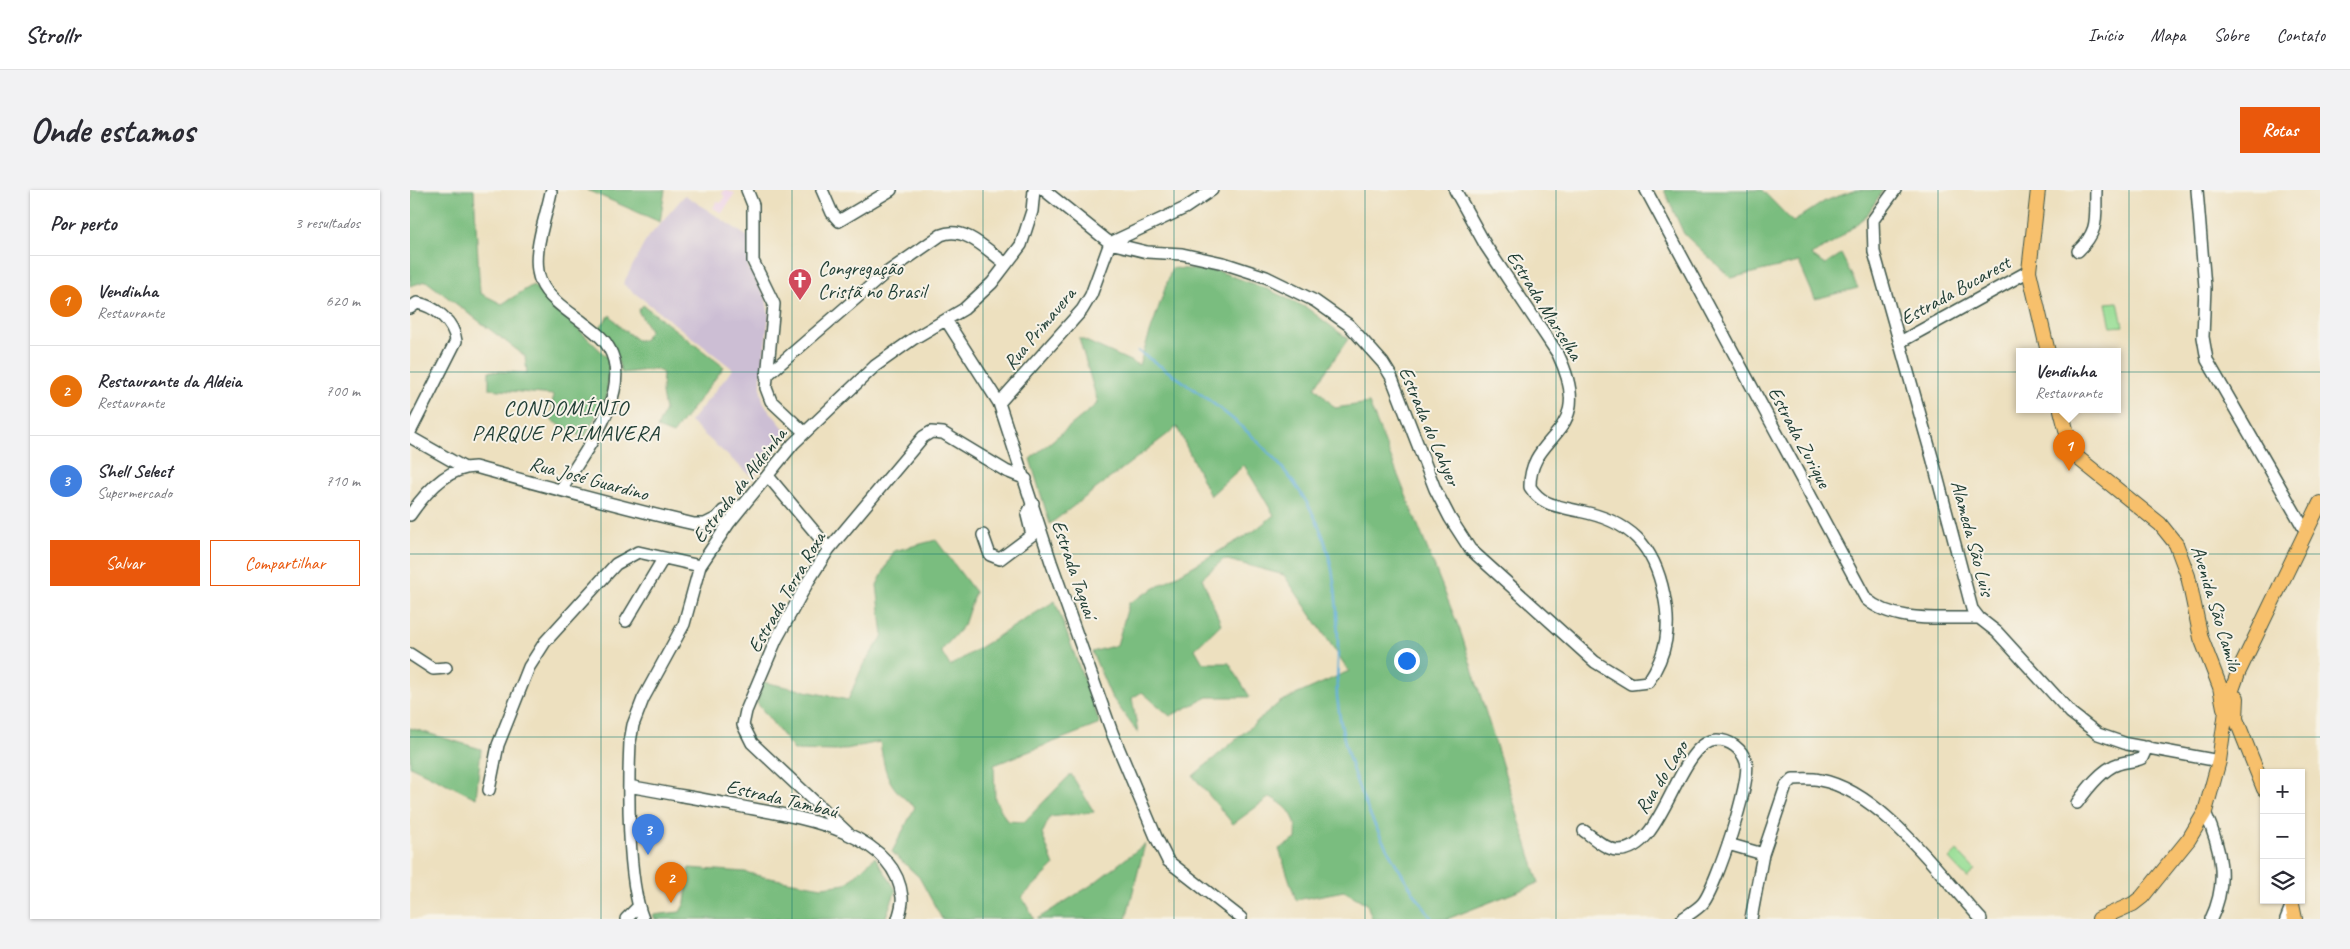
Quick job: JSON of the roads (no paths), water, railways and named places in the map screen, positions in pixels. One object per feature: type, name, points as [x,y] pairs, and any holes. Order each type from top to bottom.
[{"type":"main road","points":[[2038,190],[2029,271],[2047,348]]},
{"type":"main road","name":"Avenida São Camilo","points":[[2062,413],[2070,445],[2078,458],[2160,524],[2176,544],[2188,576],[2201,638],[2229,701],[2260,779]]},
{"type":"main road","points":[[2099,919],[2133,904],[2142,897],[2189,839],[2206,812],[2219,761],[2229,701],[2248,654],[2320,503]]},
{"type":"main road","points":[[2292,904],[2295,919]]},
{"type":"street","points":[[747,190],[753,205],[753,261],[774,304],[766,388],[772,401],[804,432]]},
{"type":"street","points":[[822,190],[832,213],[839,221],[891,190]]},
{"type":"street","name":"Estrada da Aldeinha","points":[[643,919],[638,907],[632,850],[629,763],[633,725],[652,683],[684,624],[700,566],[729,523],[804,432],[875,366],[913,339],[964,309],[992,283],[1021,244],[1032,211],[1034,190]]},
{"type":"street","name":"Estrada do Lahyer","points":[[1044,190],[1110,243],[1147,252],[1182,254],[1223,263],[1266,277],[1333,312],[1384,364],[1391,376],[1435,489],[1455,526],[1470,548],[1490,568],[1523,594],[1595,662],[1631,684],[1648,682]]},
{"type":"street","points":[[1110,243],[1185,208],[1212,190]]},
{"type":"street","name":"Estrada Zurique","points":[[1646,190],[1866,599],[1879,608],[1912,616],[1979,618]]},
{"type":"street","name":"Alameda São Luis","points":[[1895,190],[1874,217],[1872,232],[1874,252],[1900,342],[1969,604],[1979,618],[1996,632],[2040,682],[2083,724],[2107,738],[2219,761]]},
{"type":"street","points":[[2078,251],[2090,240],[2095,226],[2096,190]]},
{"type":"street","points":[[2197,190],[2205,287],[2203,337],[2207,360],[2306,532]]},
{"type":"street","name":"Estrada Marselha","points":[[1457,191],[1467,216],[1558,354],[1567,374],[1571,391],[1567,418],[1536,462],[1531,473],[1530,487],[1544,502],[1554,507],[1592,514],[1632,531],[1647,546],[1660,571],[1669,628],[1663,655],[1648,682]]},
{"type":"street","points":[[552,192],[539,252],[538,272],[541,284],[554,298],[600,336],[609,346],[615,360],[616,382],[612,405],[562,489]]},
{"type":"street","points":[[766,376],[882,276],[941,235],[952,231],[962,233],[1006,264]]},
{"type":"street","name":"Rua Primavera","points":[[999,403],[1082,310],[1092,295],[1110,243]]},
{"type":"street","name":"Estrada Bucarest","points":[[1900,342],[2029,271]]},
{"type":"street","points":[[410,308],[417,303],[434,308],[455,332],[456,341],[410,432]]},
{"type":"street","name":"Estrada Taguaí","points":[[946,320],[999,403],[1113,735],[1156,837],[1168,860],[1241,918]]},
{"type":"street","name":"Estrada Terra Roxa","points":[[848,833],[752,743],[743,725],[754,690],[776,640],[828,549],[923,437],[931,432],[942,433],[1006,471],[1026,479]]},
{"type":"street","points":[[410,437],[463,467]]},
{"type":"street","points":[[410,515],[440,480],[452,471],[463,467]]},
{"type":"street","name":"Rua José Guardino","points":[[463,467],[475,467],[562,489],[621,507],[694,524],[705,524],[717,518],[723,511],[743,505]]},
{"type":"street","points":[[768,476],[828,549]]},
{"type":"street","points":[[983,535],[990,555],[1000,560],[1032,535],[1027,514],[1033,503]]},
{"type":"street","points":[[717,518],[729,523]]},
{"type":"street","points":[[489,790],[492,770],[504,729],[529,667],[545,642],[621,560],[638,552],[700,566]]},
{"type":"street","points":[[626,621],[663,559]]},
{"type":"street","points":[[410,654],[433,669],[446,668]]},
{"type":"street","name":"Rua do Lago","points":[[1584,831],[1606,847],[1617,850],[1627,849],[1638,842],[1660,815],[1690,758],[1705,743],[1718,740],[1728,742],[1738,749],[1746,761],[1747,770],[1728,844],[1710,892],[1703,903],[1682,919]]},
{"type":"street","points":[[2077,803],[2086,791],[2111,768],[2121,763],[2142,758],[2147,747]]},
{"type":"street","points":[[1751,919],[1763,854],[1787,784],[1793,779],[1820,780],[1862,798],[1892,822],[1981,919]]},
{"type":"street","name":"Estrada Tambaú","points":[[629,786],[811,821],[848,833],[880,855],[890,866],[900,884],[903,899],[898,919]]},
{"type":"street","points":[[2206,812],[2220,848],[2223,882],[2211,919]]},
{"type":"street","points":[[1728,844],[1763,854]]},
{"type":"street","points":[[2286,919],[2291,904]]},
{"type":"street","points":[[626,919],[638,907]]},
{"type":"waterway","points":[[1138,351],[1216,406],[1264,448],[1285,471],[1303,496],[1318,524],[1333,573],[1337,607],[1337,696],[1341,727],[1348,756],[1358,785],[1383,841],[1414,894],[1432,919]]},
{"type":"place","name":"Congregação Cristã no Brasil","points":[[800,301]]},
{"type":"place","name":"Vendinha","points":[[2069,471]]},
{"type":"place","name":"Shell Select","points":[[648,855]]},
{"type":"place","name":"Restaurante da Aldeia","points":[[671,903]]},
{"type":"district","name":"CONDOMÍNIO PARQUE PRIMAVERA","points":[[566,420]]}]
